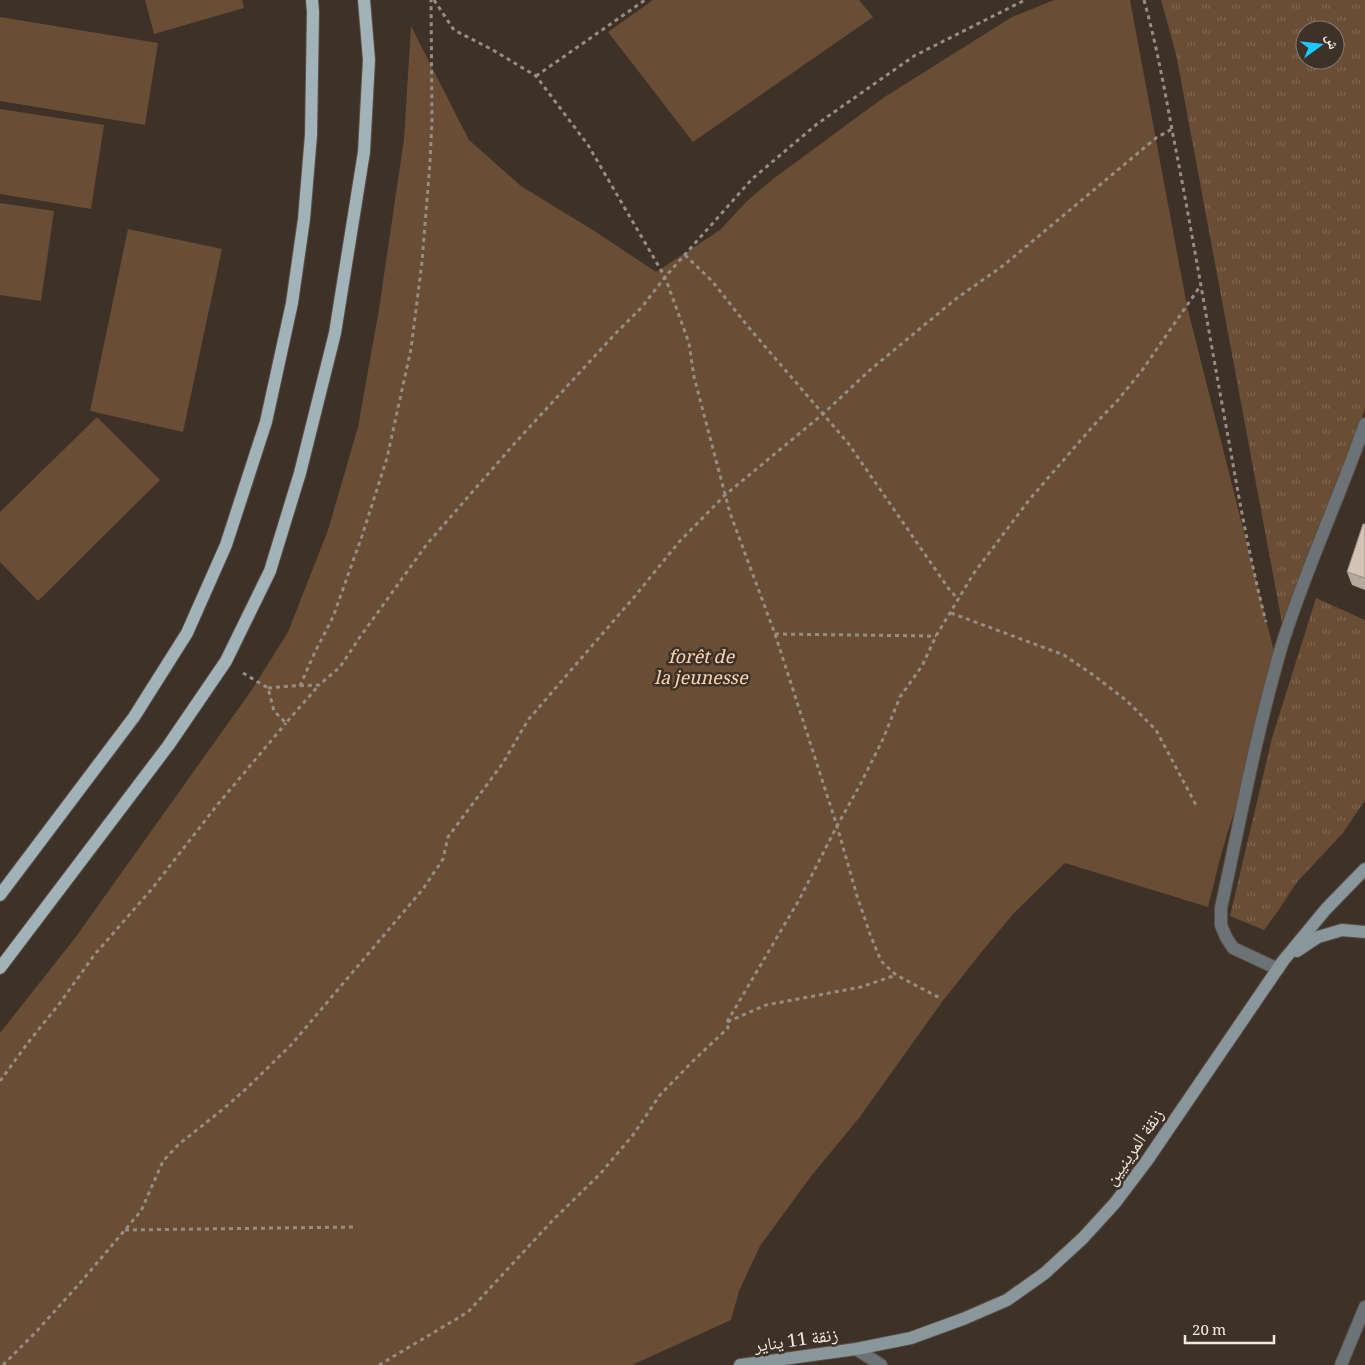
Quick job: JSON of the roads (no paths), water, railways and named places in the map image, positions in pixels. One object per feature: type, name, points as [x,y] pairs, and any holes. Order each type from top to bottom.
[{"type":"main road","points":[[0,895],[134,717],[186,633],[226,545],[266,422],[292,303],[304,219],[310,135],[312,0]]},
{"type":"main road","points":[[0,968],[168,746],[226,662],[270,571],[300,473],[335,333],[364,152],[369,60],[364,0]]},
{"type":"main road","name":"زنقة المرينيين","points":[[856,1349],[911,1338],[1007,1300],[1045,1273],[1084,1238],[1115,1203],[1146,1162],[1280,965],[1326,909],[1365,870]]},
{"type":"main road","points":[[1280,965],[1318,937],[1342,930],[1365,932]]},
{"type":"main road","name":"زنقة 11 يناير","points":[[740,1365],[856,1349]]},
{"type":"street","points":[[1280,965],[1233,948],[1226,938],[1221,925],[1221,908],[1249,777],[1281,648],[1365,424]]},
{"type":"street","points":[[1341,1365],[1365,1307]]},
{"type":"street","points":[[856,1349],[881,1365]]},
{"type":"park label","name":"forêt de la jeunesse","points":[[701,668]]}]
